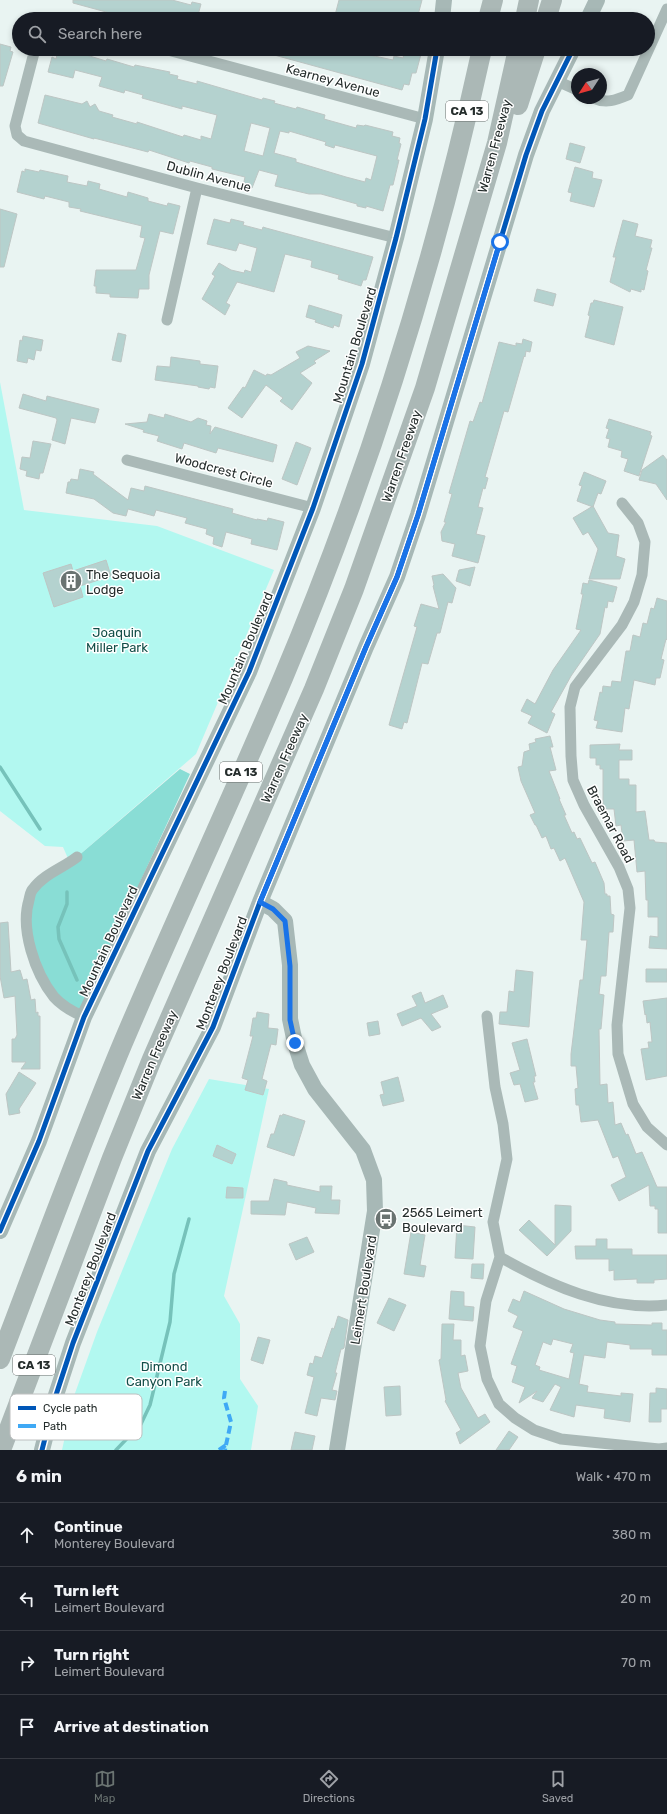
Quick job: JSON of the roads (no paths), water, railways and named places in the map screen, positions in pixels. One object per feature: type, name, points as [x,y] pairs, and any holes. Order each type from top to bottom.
[{"type":"highway","points":[[477,12],[479,0]]},
{"type":"highway","points":[[490,12],[493,0]]},
{"type":"highway","points":[[526,12],[529,0]]},
{"type":"highway","points":[[548,12],[552,0]]},
{"type":"highway","points":[[452,173],[470,56]]},
{"type":"highway","name":"CA 13","points":[[0,1359],[122,1046],[283,677],[323,577],[360,477],[424,275],[452,173],[480,56]]},
{"type":"highway","name":"Warren Freeway","points":[[22,1394],[152,1059],[314,689],[354,589],[425,388],[496,143],[516,56]]},
{"type":"highway","points":[[496,143],[515,114],[534,56]]},
{"type":"highway","points":[[27,1394],[66,1279]]},
{"type":"highway","name":"Warren Freeway","points":[[1,1450],[10,1426]]},
{"type":"highway","points":[[8,1450],[11,1440]]},
{"type":"street","points":[[443,12],[444,0]]},
{"type":"street","points":[[591,12],[597,0]]},
{"type":"street","points":[[655,35],[667,9]]},
{"type":"street","name":"Dublin Avenue","points":[[33,56],[16,121],[17,135],[24,141],[197,188],[396,238]]},
{"type":"street","name":"Kearney Avenue","points":[[190,56],[425,118]]},
{"type":"street","name":"Mountain Boulevard","points":[[0,1231],[39,1141],[84,1016],[249,672],[313,508],[362,364],[396,238],[425,118],[436,56]]},
{"type":"street","name":"Monterey Boulevard","points":[[56,1394],[73,1343],[140,1171],[158,1130],[213,1027],[260,902],[366,647],[400,571],[526,155],[542,111],[570,56]]},
{"type":"street","points":[[607,101],[628,95],[646,56]]},
{"type":"street","points":[[557,81],[571,87]]},
{"type":"street","points":[[167,320],[197,188]]},
{"type":"street","name":"Woodcrest Circle","points":[[127,460],[313,508]]},
{"type":"street","name":"Braemar Road","points":[[622,503],[638,523],[645,542],[642,575],[634,602],[622,625],[575,687],[570,706],[571,756],[573,780],[584,805],[619,867],[628,889],[630,908],[618,1025],[618,1054],[633,1104],[647,1127],[667,1145]]},
{"type":"street","points":[[77,857],[49,873],[32,890],[26,910],[26,934],[44,980],[54,997],[70,1010],[84,1016]]},
{"type":"street","name":"Leimert Boulevard","points":[[260,902],[273,909],[285,921],[290,966],[290,1020],[302,1065],[315,1089],[363,1150],[374,1180],[375,1212],[337,1450]]},
{"type":"street","points":[[487,1016],[495,1087],[503,1124],[508,1159],[493,1222],[500,1257],[486,1301],[480,1346],[487,1379],[499,1404],[515,1418],[534,1430],[561,1439],[661,1449]]},
{"type":"street","points":[[500,1257],[530,1274],[568,1291],[608,1302],[631,1305],[667,1305]]},
{"type":"street","name":"Monterey Boulevard","points":[[42,1450],[45,1440]]},
{"type":"waterway","points":[[0,767],[40,829]]},
{"type":"waterway","points":[[67,892],[67,904],[58,927],[59,939],[77,980]]},
{"type":"waterway","points":[[142,1422],[150,1405],[170,1322],[174,1274],[189,1219]]},
{"type":"waterway","points":[[116,1450],[126,1440]]},
{"type":"place","name":"The Sequoia Lodge","points":[[71,581]]},
{"type":"place","name":"2565 Leimert Boulevard","points":[[386,1219]]},
{"type":"park label","name":"Joaquin Miller Park","points":[[117,640]]},
{"type":"park label","name":"Dimond Canyon Park","points":[[164,1374]]}]
